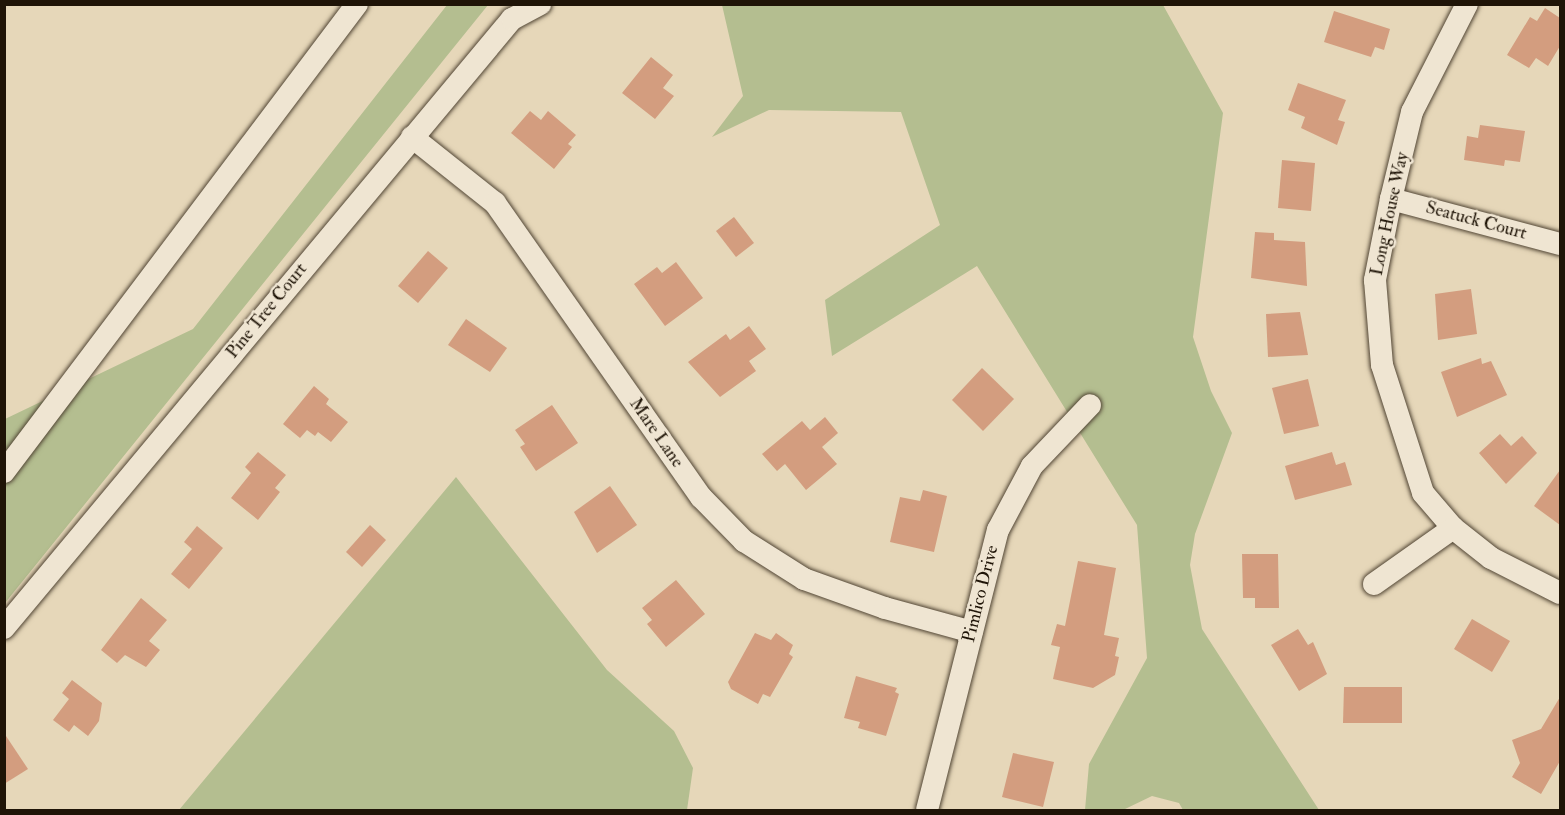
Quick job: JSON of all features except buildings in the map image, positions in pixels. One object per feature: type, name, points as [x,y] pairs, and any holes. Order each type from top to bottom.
[{"type":"street","points":[[4,472],[357,4]]},
{"type":"street","name":"Pine Tree Court","points":[[4,628],[75,547],[412,136],[512,19],[540,4]]},
{"type":"street","name":"Long House Way","points":[[1467,4],[1412,112],[1391,199],[1376,280],[1382,365],[1423,493],[1453,528],[1491,558],[1560,593]]},
{"type":"street","name":"Mare Lane","points":[[412,136],[495,203],[701,497],[744,541],[804,579],[885,608],[972,632]]},
{"type":"street","name":"Seatuck Court","points":[[1391,199],[1560,244]]},
{"type":"street","name":"Pimlico Drive","points":[[927,810],[998,530],[1032,466],[1090,405]]},
{"type":"street","points":[[1374,584],[1453,528]]},
{"type":"green space","points":[[447,5],[488,5],[5,603],[5,419],[193,329]]},
{"type":"green space","points":[[722,5],[1163,5],[1223,113],[1193,337],[1211,391],[1232,433],[1195,534],[1190,565],[1202,629],[1319,810],[1183,810],[1179,803],[1152,796],[1123,810],[1085,810],[1089,764],[1147,658],[1137,525],[977,266],[832,356],[825,300],[940,225],[901,112],[769,110],[712,137],[743,96]]},
{"type":"green space","points":[[456,477],[607,670],[674,731],[693,768],[687,810],[179,810]]}]
